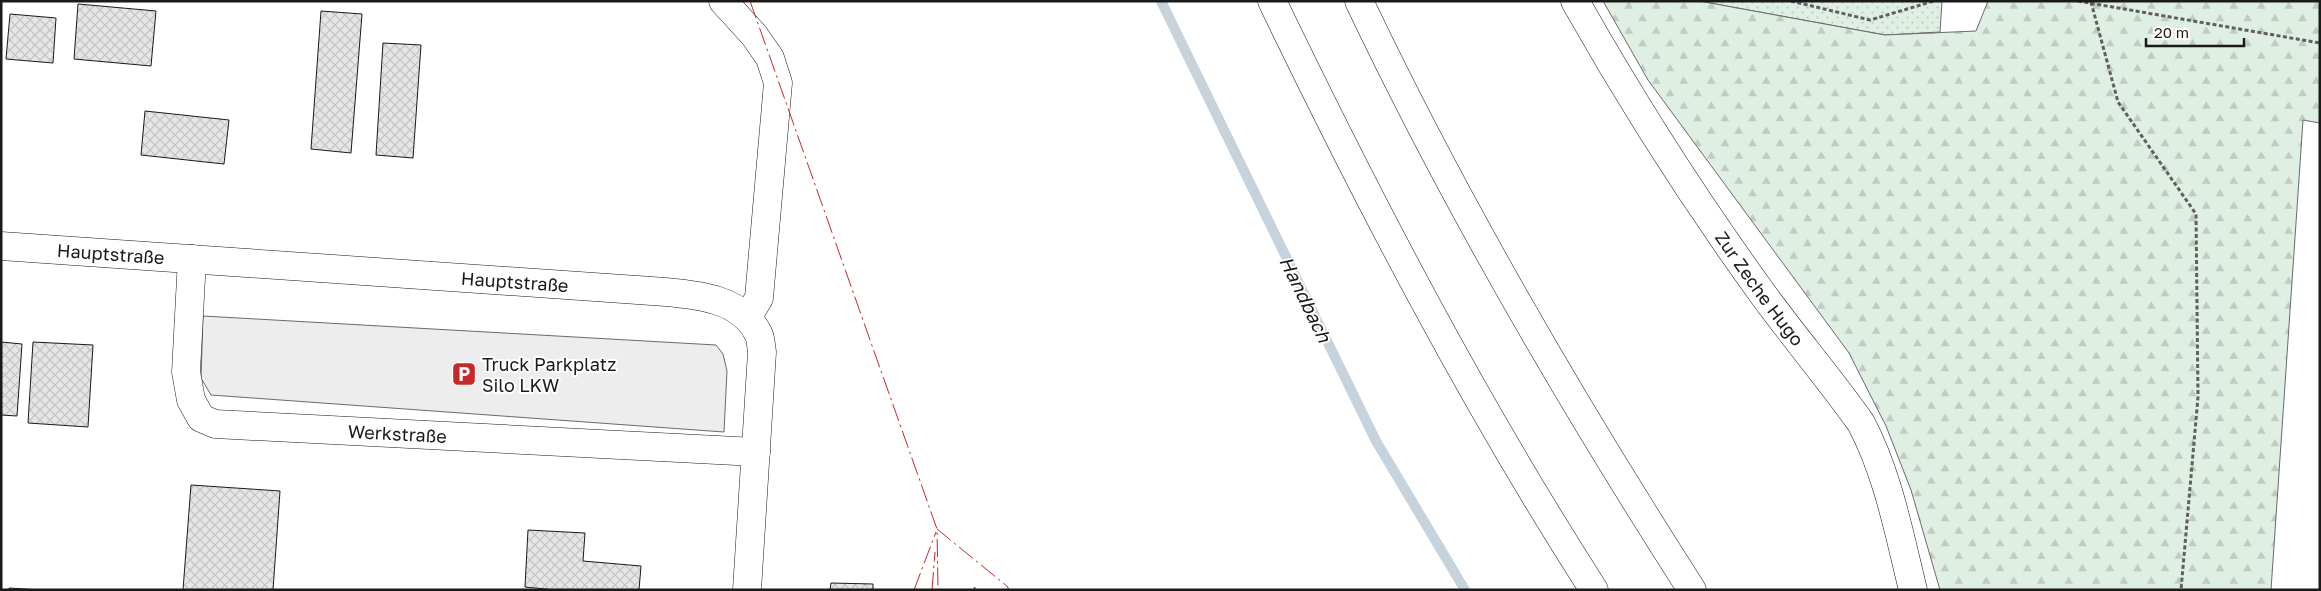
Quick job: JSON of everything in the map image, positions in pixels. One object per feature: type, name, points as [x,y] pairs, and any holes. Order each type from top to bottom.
[{"type":"main road","points":[[723,1],[754,35],[770,58],[778,83],[760,298],[747,318]]},
{"type":"main road","points":[[1272,1],[1310,82],[1432,316],[1561,539],[1594,590]]},
{"type":"main road","points":[[1359,1],[1381,48],[1503,279],[1630,493],[1692,590]]},
{"type":"main road","name":"Zur Zeche Hugo","points":[[1575,1],[1619,79],[1702,209],[1763,294],[1861,423],[1872,444],[1882,473],[1913,590]]},
{"type":"main road","name":"Hauptstraße","points":[[1,246],[704,296],[731,306],[747,318],[759,334],[762,352],[747,590]]},
{"type":"main road","name":"Werkstraße","points":[[192,260],[186,372],[191,400],[200,418],[215,424],[756,452]]},
{"type":"path","points":[[1791,1],[1870,20],[1934,1]]},
{"type":"path","points":[[2078,1],[2320,43]]},
{"type":"path","points":[[2091,2],[2118,102],[2196,214],[2198,397],[2181,590]]},
{"type":"green space","points":[[1603,1],[1699,1],[1885,35],[1976,31],[1988,1],[2320,1],[2320,123],[2303,120],[2271,590],[1940,590],[1911,490],[1886,426],[1849,353],[1648,80]]},
{"type":"green space","points":[[1699,1],[1942,1],[1940,32],[1885,35]]},
{"type":"shaded area","name":"Truck Parkplatz Silo LKW","points":[[203,316],[716,345],[723,354],[727,371],[724,432],[211,395],[201,378]]},
{"type":"building","points":[[78,4],[156,11],[151,66],[74,59]]},
{"type":"building","points":[[321,11],[362,14],[351,153],[311,149]]},
{"type":"building","points":[[10,14],[56,18],[53,63],[6,59]]},
{"type":"building","points":[[383,43],[421,45],[413,158],[376,155]]},
{"type":"building","points":[[145,111],[229,120],[224,164],[141,155]]},
{"type":"building","points":[[1,342],[22,344],[17,416],[1,415]]},
{"type":"building","points":[[33,342],[93,345],[88,427],[28,423]]},
{"type":"building","points":[[191,485],[280,491],[273,590],[183,590]]},
{"type":"building","points":[[528,530],[585,533],[583,561],[641,566],[639,590],[555,590],[525,587]]},
{"type":"building","points":[[831,583],[873,584],[873,590],[830,590]]},
{"type":"building","points":[[9,588],[40,590],[9,590]]},
{"type":"waterway","name":"Handbach","points":[[1161,1],[1376,441],[1465,590]]},
{"type":"power","points":[[750,1],[937,529],[938,590]]},
{"type":"power","points":[[937,529],[1008,587],[1008,590]]},
{"type":"power","points":[[914,590],[936,532]]},
{"type":"power","points":[[932,590],[935,552]]},
{"type":"power","points":[[973,590],[975,587],[975,590]]},
{"type":"place","name":"Truck Parkplatz Silo LKW","points":[[464,374]]}]
